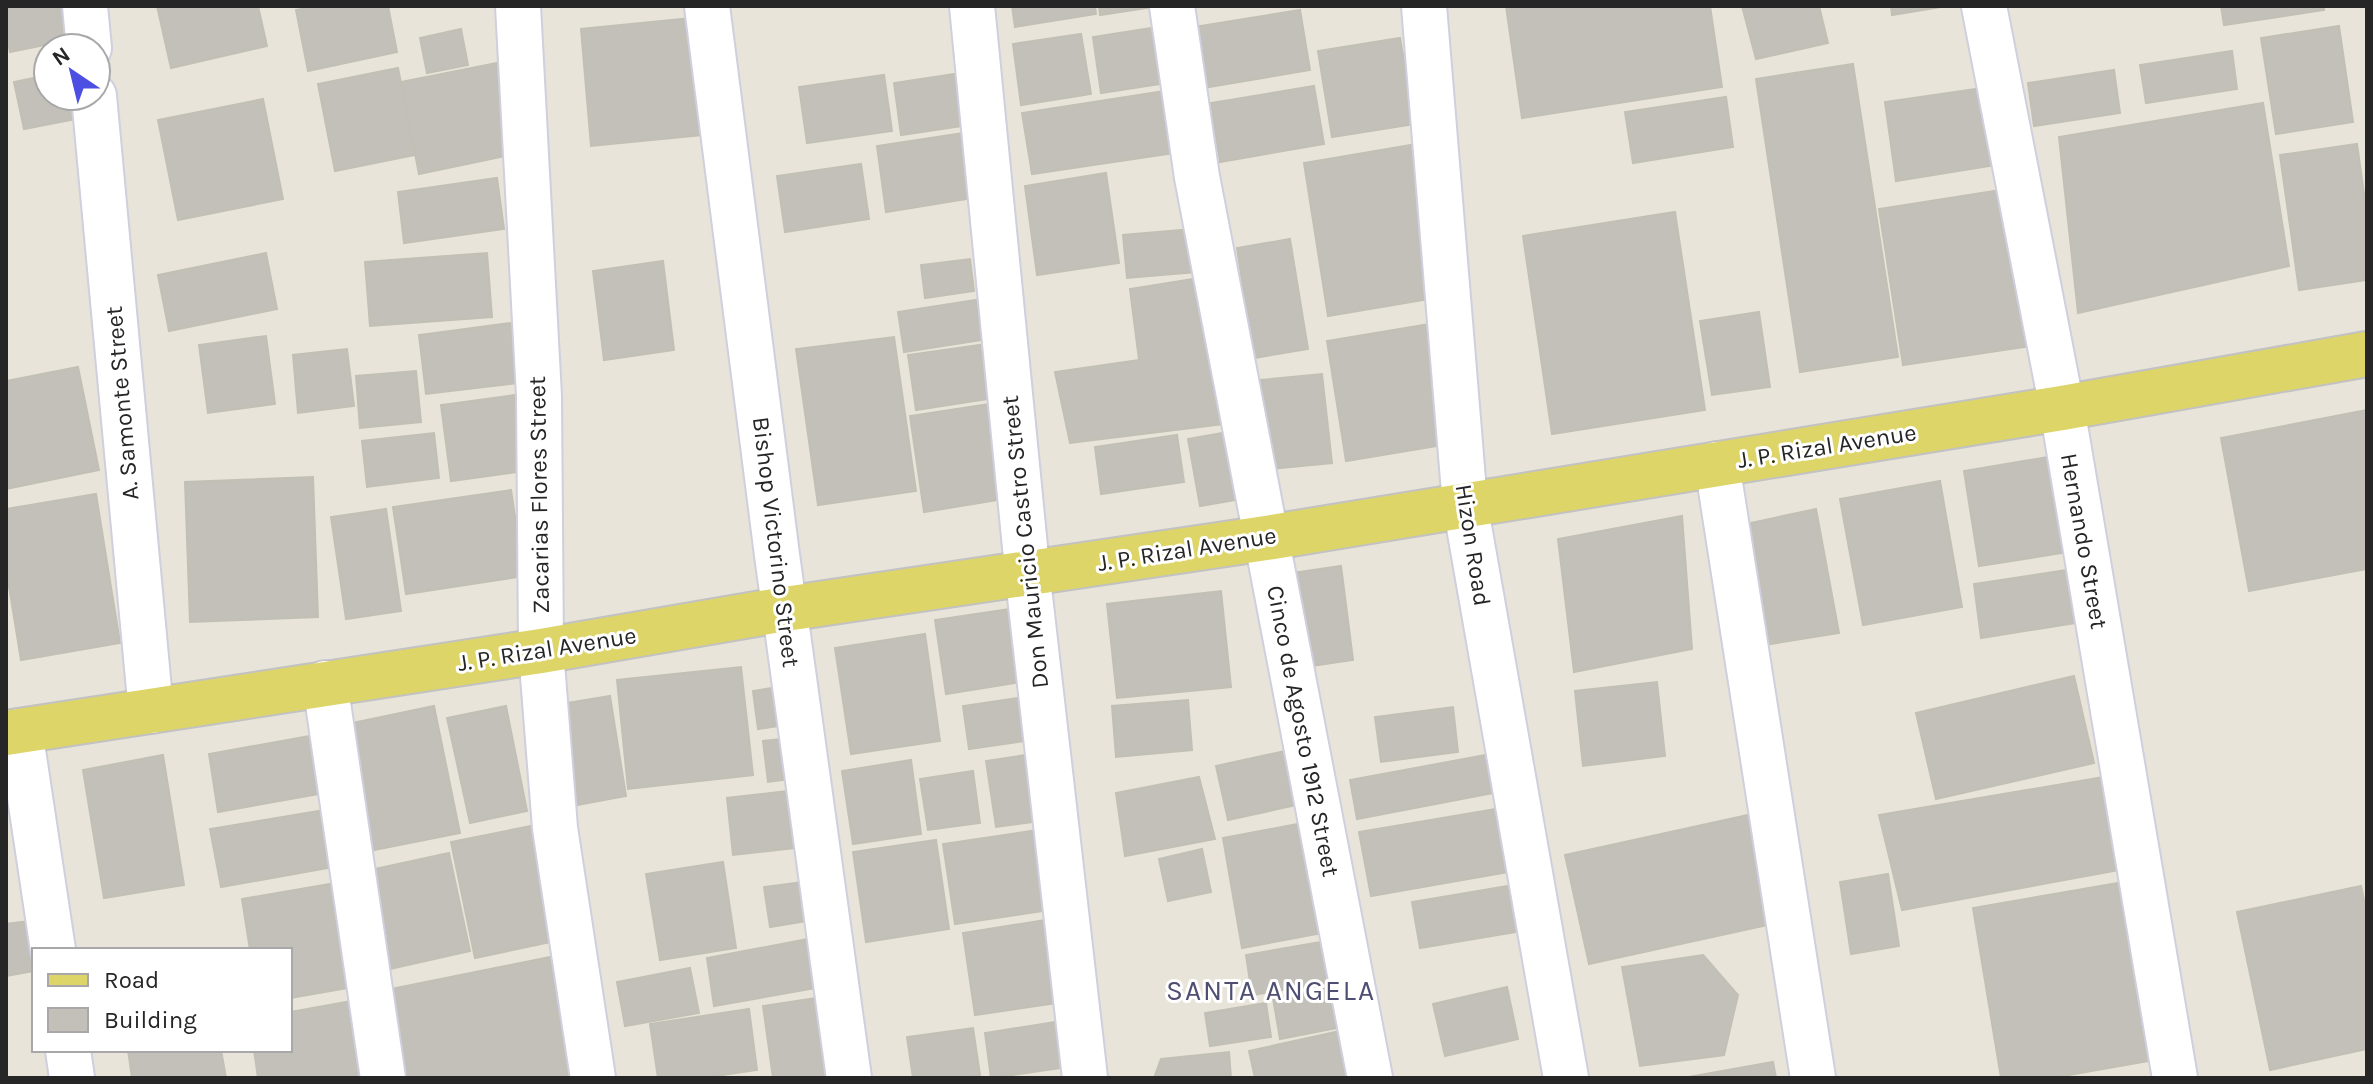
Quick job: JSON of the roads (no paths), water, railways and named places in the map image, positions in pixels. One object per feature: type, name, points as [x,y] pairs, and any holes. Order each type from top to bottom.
[{"type":"main road","name":"J. P. Rizal Avenue","points":[[13,732],[541,651],[785,609],[1266,538],[2062,408],[2367,354]]},
{"type":"street","points":[[85,6],[87,32]]},
{"type":"street","name":"Zacarias Flores Street","points":[[518,6],[539,396],[541,651],[555,828],[593,1078]]},
{"type":"street","name":"Bishop Victorino Street","points":[[707,6],[849,1078]]},
{"type":"street","name":"Don Mauricio Castro Street","points":[[972,6],[1028,573],[1085,1078]]},
{"type":"street","name":"Cinco de Agosto 1912 Street","points":[[1172,6],[1197,177],[1370,1078]]},
{"type":"street","name":"Hizon Road","points":[[1424,6],[1465,504],[1566,1078]]},
{"type":"street","name":"Hernando Street","points":[[1984,6],[2062,408],[2175,1078]]},
{"type":"street","name":"A. Samonte Street","points":[[95,112],[151,711]]},
{"type":"street","points":[[1717,464],[1813,1078]]},
{"type":"street","points":[[325,683],[383,1078]]},
{"type":"street","points":[[13,732],[53,948]]},
{"type":"street","points":[[68,1052],[72,1078]]},
{"type":"district","name":"SANTA ANGELA","points":[[1271,990]]}]
